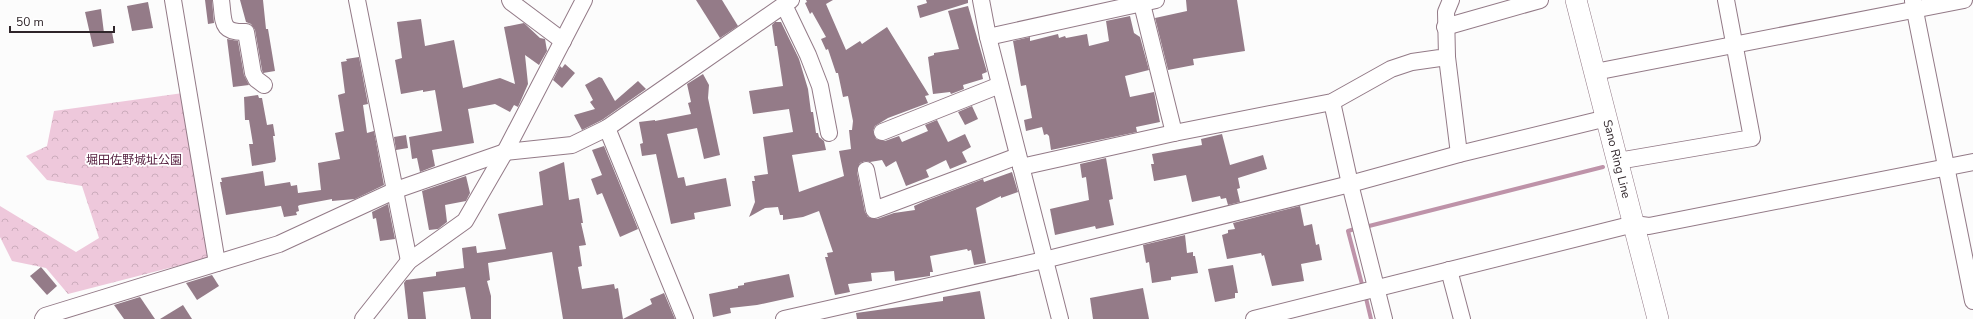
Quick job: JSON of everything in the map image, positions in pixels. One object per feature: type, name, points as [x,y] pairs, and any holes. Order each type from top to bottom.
[{"type":"main road","name":"Sano Ring Line","points":[[1576,0],[1658,319]]},
{"type":"street","points":[[173,0],[217,263]]},
{"type":"street","points":[[221,0],[224,24],[233,32],[246,32],[253,73],[256,79],[264,85]]},
{"type":"street","points":[[357,0],[409,261]]},
{"type":"street","points":[[510,0],[563,41]]},
{"type":"street","points":[[570,0],[576,16]]},
{"type":"street","points":[[363,319],[409,261],[465,221],[505,152],[584,0]]},
{"type":"street","points":[[980,0],[1019,162],[1060,319]]},
{"type":"street","points":[[1451,0],[1446,12],[1445,27],[1447,57],[1459,154]]},
{"type":"street","points":[[1445,27],[1540,0]]},
{"type":"street","points":[[1618,161],[1752,138],[1736,45],[1726,0]]},
{"type":"street","points":[[1595,72],[1736,45],[1914,5],[1964,0]]},
{"type":"street","points":[[988,37],[1149,2],[1174,133]]},
{"type":"street","points":[[43,319],[46,316],[279,244],[396,190],[505,152],[572,145],[607,128],[787,3],[820,86],[829,133]]},
{"type":"street","points":[[1914,5],[1973,301]]},
{"type":"street","points":[[866,170],[874,210],[1019,162],[1332,102],[1391,69],[1412,62],[1447,57]]},
{"type":"street","points":[[882,132],[1000,85]]},
{"type":"street","points":[[1332,102],[1350,184],[1384,319]]},
{"type":"street","points":[[784,319],[1044,260],[1350,184],[1459,154],[1607,118]]},
{"type":"street","points":[[607,128],[685,319]]},
{"type":"street","points":[[1254,319],[1634,224],[1649,226],[1973,162]]},
{"type":"street","points":[[1449,270],[1462,319]]},
{"type":"green space","name":"堀田佐野城址公園","points":[[183,93],[208,258],[68,294],[46,268],[12,261],[0,237],[0,206],[76,252],[99,238],[82,186],[47,180],[26,156],[47,146],[54,111]]},
{"type":"building","points":[[205,0],[212,0],[214,23],[208,24]]},
{"type":"building","points":[[240,0],[263,0],[266,29],[268,29],[275,71],[263,73],[255,30],[251,24],[246,22]]},
{"type":"building","points":[[696,0],[722,0],[738,26],[720,38]]},
{"type":"building","points":[[806,0],[833,0],[826,4],[846,50],[860,41],[862,44],[887,27],[929,95],[925,96],[928,103],[888,118],[875,126],[873,131],[876,139],[885,141],[899,136],[902,142],[928,131],[925,125],[937,120],[948,142],[965,134],[971,147],[962,152],[967,162],[950,169],[946,160],[926,170],[929,177],[906,186],[896,161],[886,167],[882,160],[870,162],[865,161],[860,163],[857,172],[865,212],[868,217],[877,219],[894,213],[915,210],[914,206],[925,201],[983,179],[984,182],[1012,172],[1018,192],[1001,198],[1001,196],[976,208],[986,263],[974,265],[971,250],[968,251],[967,249],[930,256],[933,272],[930,272],[930,276],[895,281],[894,271],[871,273],[872,281],[848,284],[850,292],[835,295],[825,257],[828,257],[827,253],[833,252],[819,211],[803,217],[783,220],[783,215],[780,215],[778,207],[765,208],[749,217],[755,202],[752,181],[755,181],[754,176],[768,174],[763,137],[793,132],[789,109],[753,114],[749,91],[783,86],[772,25],[775,22],[781,22],[799,59],[808,89],[816,133],[818,133],[819,137],[824,141],[826,150],[792,155],[799,192],[844,176],[839,151],[851,149],[849,130],[852,130],[853,121],[848,96],[843,97],[838,73],[836,73],[828,49],[826,50],[821,39],[826,37],[812,12],[810,14],[805,3],[807,2]]},
{"type":"building","points":[[926,0],[968,0],[968,3],[920,18],[917,6],[927,3]]},
{"type":"building","points":[[1186,0],[1237,0],[1245,51],[1193,59],[1194,65],[1168,70],[1155,18],[1187,11]]},
{"type":"building","points":[[148,2],[153,28],[132,31],[127,6]]},
{"type":"building","points":[[968,6],[987,72],[982,74],[983,79],[963,85],[964,89],[951,94],[950,92],[933,94],[928,57],[934,55],[934,53],[959,49],[948,11]]},
{"type":"building","points":[[101,9],[104,33],[112,32],[114,43],[93,47],[85,12]]},
{"type":"building","points":[[1130,16],[1134,33],[1140,37],[1149,70],[1125,76],[1130,97],[1154,92],[1160,122],[1136,127],[1137,132],[1051,150],[1049,136],[1047,134],[1044,135],[1042,127],[1026,131],[1024,120],[1032,118],[1026,85],[1021,86],[1013,41],[1030,37],[1030,41],[1058,34],[1059,38],[1065,36],[1066,38],[1087,34],[1089,46],[1109,41],[1106,21]]},
{"type":"building","points":[[421,19],[425,46],[454,40],[463,88],[500,78],[515,84],[504,27],[524,23],[540,38],[545,39],[547,51],[539,65],[525,55],[528,84],[518,107],[514,105],[510,112],[495,104],[468,109],[474,143],[432,150],[435,166],[420,172],[417,158],[412,159],[409,137],[442,131],[435,90],[423,92],[423,90],[401,94],[395,60],[402,58],[397,22]]},
{"type":"building","points":[[227,39],[238,41],[244,75],[249,85],[233,87]]},
{"type":"building","points":[[359,57],[368,104],[363,105],[367,133],[374,131],[384,185],[355,199],[332,201],[332,199],[300,205],[298,206],[299,211],[296,212],[297,215],[284,217],[281,206],[226,215],[220,182],[222,182],[221,178],[263,171],[265,186],[290,182],[291,186],[297,185],[298,193],[321,190],[318,163],[340,159],[335,133],[344,131],[338,95],[345,93],[341,62],[347,61],[346,59]]},
{"type":"building","points":[[565,64],[575,73],[562,88],[553,80],[560,66],[562,68]]},
{"type":"building","points":[[703,74],[709,85],[708,98],[720,155],[704,159],[697,128],[667,134],[678,178],[684,177],[686,186],[726,178],[731,206],[694,213],[695,219],[671,224],[656,154],[642,156],[640,144],[643,143],[639,122],[655,121],[691,114],[688,103],[691,102],[687,84]]},
{"type":"building","points":[[599,77],[602,78],[615,101],[638,81],[646,89],[602,120],[582,130],[574,115],[595,109],[590,102],[593,100],[585,85]]},
{"type":"building","points":[[258,95],[259,98],[262,98],[267,125],[273,124],[276,159],[275,162],[252,166],[249,144],[253,144],[249,120],[245,120],[244,97]]},
{"type":"building","points":[[972,106],[978,119],[965,125],[958,112]]},
{"type":"building","points":[[1222,134],[1230,165],[1263,155],[1267,169],[1238,178],[1240,188],[1237,189],[1240,202],[1228,205],[1226,198],[1221,199],[1220,196],[1192,202],[1186,175],[1154,181],[1151,164],[1154,164],[1152,154],[1202,145],[1201,139]]},
{"type":"building","points":[[406,135],[408,148],[396,150],[394,137]]},
{"type":"building","points":[[604,146],[638,229],[620,237],[602,193],[597,195],[591,179],[602,175],[592,150]]},
{"type":"building","points":[[1106,158],[1113,199],[1109,200],[1114,225],[1096,229],[1095,226],[1055,235],[1050,209],[1089,200],[1086,177],[1082,178],[1080,164]]},
{"type":"building","points":[[564,162],[569,200],[579,198],[583,223],[581,223],[586,245],[579,246],[582,266],[578,267],[582,289],[614,284],[615,289],[618,288],[623,319],[563,319],[552,252],[488,263],[490,280],[487,281],[491,296],[491,319],[471,319],[465,287],[423,292],[426,319],[408,319],[404,283],[406,280],[436,276],[436,272],[464,268],[462,248],[476,246],[477,253],[506,249],[498,214],[543,205],[539,172]]},
{"type":"building","points":[[466,176],[470,193],[466,201],[445,205],[447,222],[438,229],[429,230],[422,191]]},
{"type":"building","points":[[388,204],[395,239],[380,241],[376,218],[373,219],[372,212]]},
{"type":"building","points":[[1300,206],[1304,226],[1312,224],[1316,245],[1319,244],[1322,260],[1301,264],[1304,281],[1272,286],[1264,255],[1262,256],[1261,253],[1227,259],[1222,235],[1228,233],[1228,230],[1235,229],[1233,223]]},
{"type":"building","points":[[1185,235],[1187,253],[1193,252],[1198,273],[1171,277],[1171,280],[1152,283],[1149,262],[1146,263],[1143,245]]},
{"type":"building","points":[[1233,265],[1238,293],[1235,293],[1235,298],[1215,302],[1208,269]]},
{"type":"building","points":[[41,267],[57,286],[47,295],[30,276]]},
{"type":"building","points":[[789,274],[794,297],[757,305],[730,308],[731,313],[713,317],[709,294],[738,288],[738,286],[744,285],[744,283]]},
{"type":"building","points":[[212,275],[219,286],[197,300],[186,283]]},
{"type":"building","points":[[1143,288],[1149,319],[1093,319],[1090,298]]},
{"type":"building","points":[[980,291],[985,319],[857,319],[856,313],[943,301],[943,297]]},
{"type":"building","points":[[664,293],[675,319],[623,319],[652,304],[650,299]]},
{"type":"building","points":[[140,297],[155,319],[124,319],[114,305]]},
{"type":"building","points":[[183,305],[192,319],[160,319]]},
{"type":"waterway","points":[[1365,227],[1603,167]]},
{"type":"waterway","points":[[1358,228],[1348,231],[1363,288]]},
{"type":"waterway","points":[[1365,294],[1371,319]]}]
